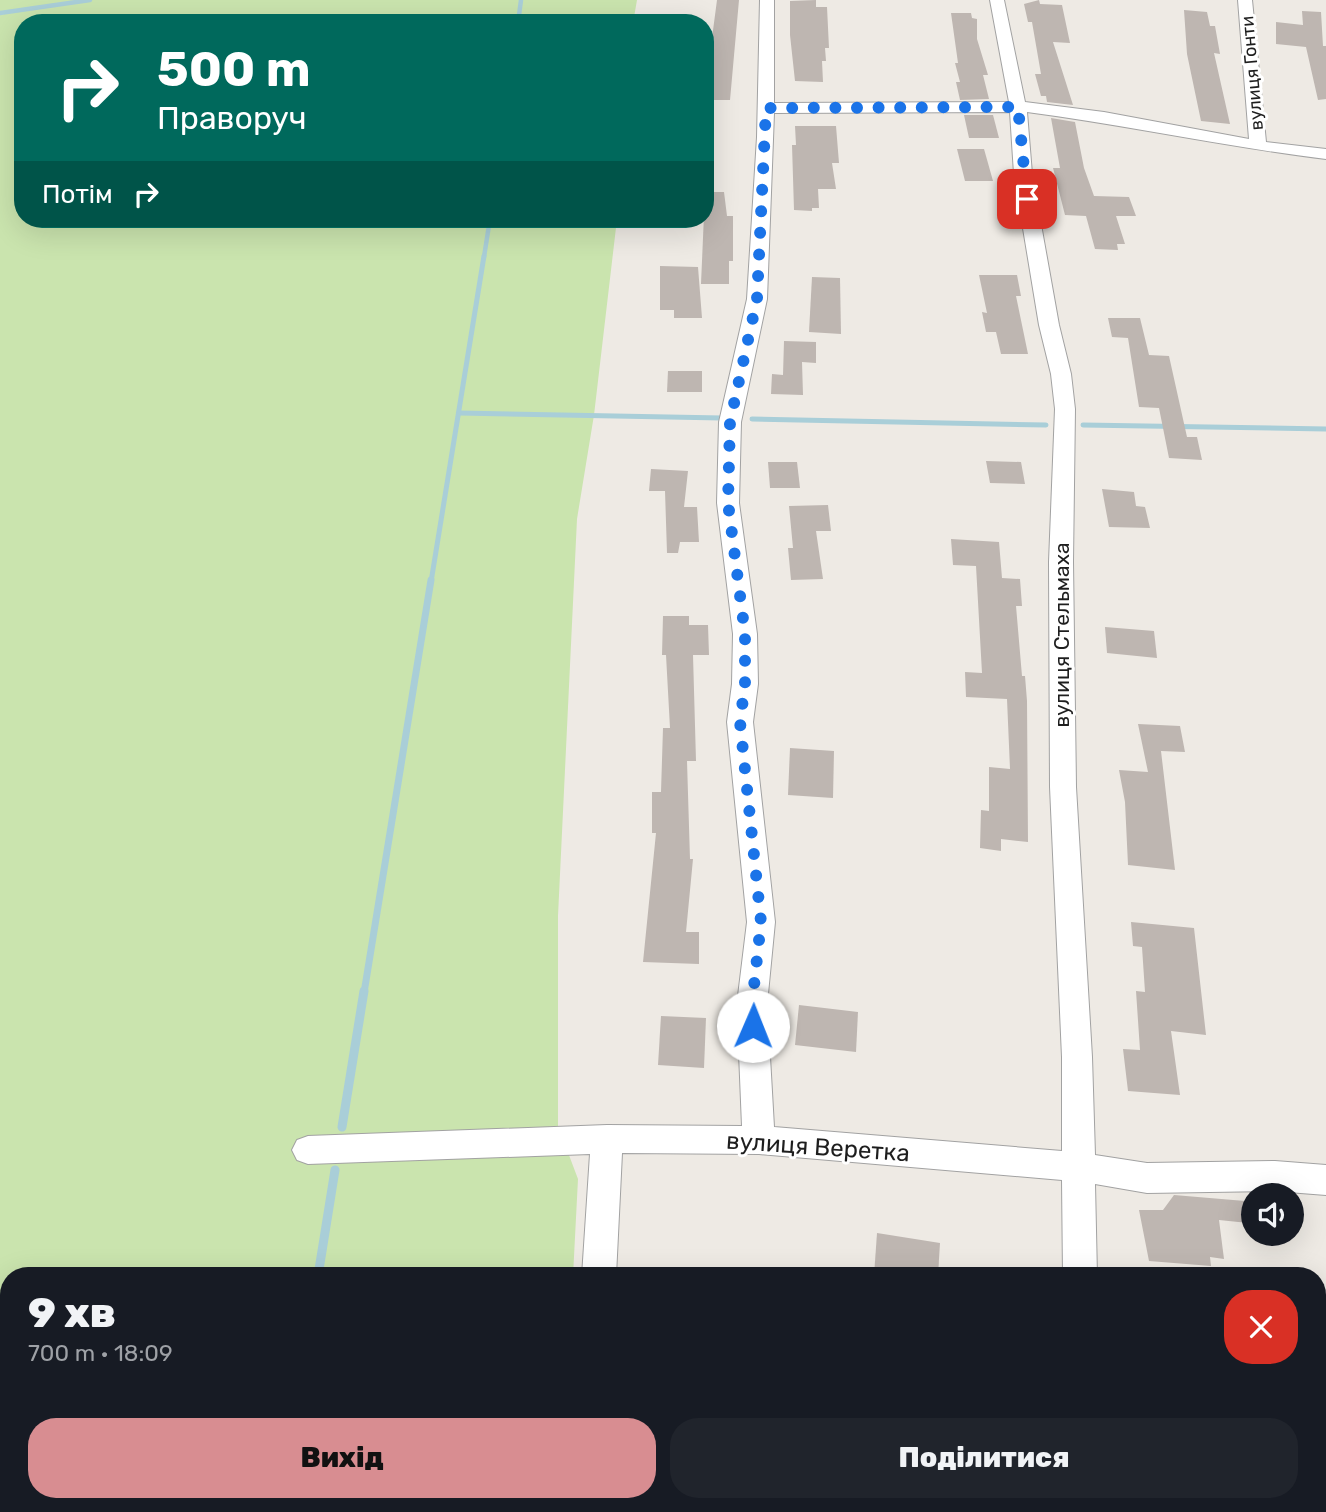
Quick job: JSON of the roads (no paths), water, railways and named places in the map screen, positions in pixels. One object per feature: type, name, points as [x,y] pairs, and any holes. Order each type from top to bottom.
[{"type":"street","points":[[759,1140],[752,1004],[761,922],[740,722],[745,684],[745,634],[728,503],[730,422],[757,299],[766,108],[767,0]]},
{"type":"street","name":"вулиця Стельмаха","points":[[997,0],[1018,107],[1023,174],[1049,325],[1061,374],[1065,409],[1061,562],[1063,787],[1077,1057],[1080,1267]]},
{"type":"street","name":"вулиця Гонти","points":[[1245,0],[1258,146]]},
{"type":"street","points":[[766,108],[1018,107],[1104,117],[1258,146],[1326,154]]},
{"type":"street","points":[[600,1267],[607,1139]]},
{"type":"street","name":"вулиця Веретка","points":[[309,1150],[607,1139],[759,1140],[1080,1167],[1147,1178],[1275,1176],[1326,1180]]},
{"type":"waterway","points":[[0,13],[90,0]]},
{"type":"waterway","points":[[519,14],[521,0]]},
{"type":"waterway","points":[[484,257],[489,228]]},
{"type":"waterway","points":[[431,582],[484,256]]},
{"type":"waterway","points":[[459,413],[722,418]]},
{"type":"waterway","points":[[752,419],[1046,425]]},
{"type":"waterway","points":[[1083,425],[1326,429]]},
{"type":"waterway","points":[[364,993],[431,580]]},
{"type":"waterway","points":[[342,1127],[364,991]]},
{"type":"waterway","points":[[319,1267],[335,1170]]}]
